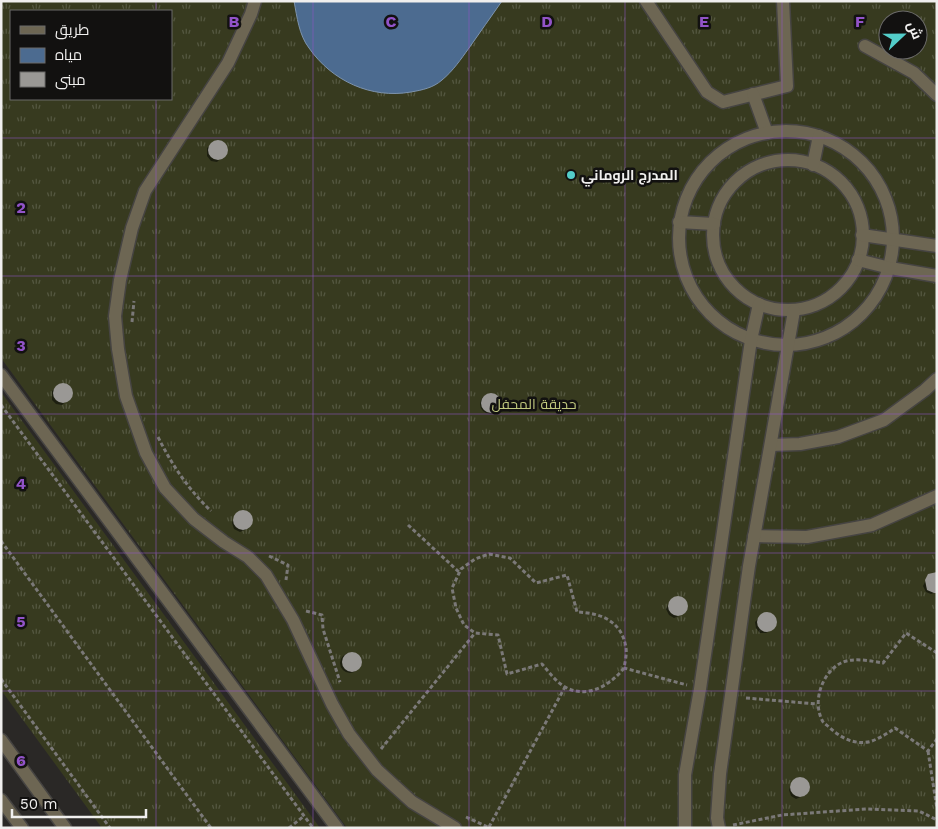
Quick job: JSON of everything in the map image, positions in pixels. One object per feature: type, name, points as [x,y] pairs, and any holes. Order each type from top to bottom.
[{"type":"street","points":[[255,1],[251,14],[228,63],[145,191],[132,228],[120,280],[115,316],[118,349],[126,396],[146,453],[165,488],[194,519],[248,558],[266,575],[293,620],[332,704],[349,734],[377,770],[412,802],[456,828]]},
{"type":"street","points":[[646,1],[707,92],[723,102],[787,86],[783,1]]},
{"type":"street","points":[[865,46],[914,73],[937,95]]},
{"type":"street","points":[[753,94],[767,133]]},
{"type":"street","points":[[779,130],[819,136],[844,148],[870,170],[887,200],[894,234],[890,268],[875,299],[852,324],[822,340],[788,346],[752,340],[719,322],[694,294],[680,260],[679,222],[691,187],[714,157],[746,138],[779,130]]},
{"type":"street","points":[[813,165],[819,136]]},
{"type":"street","points":[[798,160],[813,165],[821,167],[841,182],[855,202],[862,225],[862,250],[853,272],[838,292],[818,305],[794,310],[769,308],[746,298],[728,280],[716,258],[712,233],[718,208],[730,186],[750,170],[773,161],[798,160]]},
{"type":"street","points":[[679,222],[714,224]]},
{"type":"street","points":[[862,235],[937,246]]},
{"type":"street","points":[[858,260],[937,276]]},
{"type":"street","points":[[685,828],[684,775],[700,689],[759,304]]},
{"type":"street","points":[[718,827],[720,774],[754,536],[794,310]]},
{"type":"street","points":[[1,375],[337,828]]},
{"type":"street","points":[[770,445],[800,444],[838,437],[884,420],[937,379]]},
{"type":"street","points":[[754,536],[807,538],[872,525],[937,496]]},
{"type":"street","points":[[1,740],[65,828]]},
{"type":"street","points":[[1,800],[22,828]]},
{"type":"path","points":[[132,326],[134,296]]},
{"type":"path","points":[[1,405],[312,828]]},
{"type":"path","points":[[156,433],[174,467],[196,496],[215,515]]},
{"type":"path","points":[[408,525],[459,572]]},
{"type":"path","points":[[1,541],[211,828]]},
{"type":"path","points":[[264,554],[288,564],[287,586]]},
{"type":"path","points":[[489,554],[510,558],[536,583],[567,575],[577,612],[595,613],[612,621],[622,635],[626,650],[624,668],[617,677],[604,686],[578,692],[565,687],[542,664],[507,674],[498,635],[475,633],[464,625],[456,608],[452,588],[459,572],[475,559],[489,554]]},
{"type":"path","points":[[300,609],[322,615],[323,629],[343,690]]},
{"type":"path","points":[[381,749],[475,633]]},
{"type":"path","points":[[928,751],[895,728],[870,742],[854,742],[841,738],[822,720],[817,704],[828,672],[843,662],[864,660],[884,663],[906,633],[937,653]]},
{"type":"path","points":[[624,668],[700,689]]},
{"type":"path","points":[[1,679],[110,828]]},
{"type":"path","points":[[464,816],[490,828],[565,687]]},
{"type":"path","points":[[731,696],[817,704]]},
{"type":"path","points":[[937,739],[928,751],[937,809]]},
{"type":"path","points":[[377,744],[387,756]]},
{"type":"path","points":[[718,827],[782,814],[866,809],[920,812],[937,820]]},
{"type":"path","points":[[289,828],[304,816]]},
{"type":"green space","name":"حديقة المحفل","points":[[1,1],[937,1],[937,828],[347,828],[1,358]]},
{"type":"green space","points":[[1,392],[320,828],[102,828],[1,690]]},
{"type":"water","points":[[294,1],[502,1],[460,61],[442,80],[435,85],[411,92],[381,93],[354,85],[329,70],[318,60],[303,37]]},
{"type":"building","points":[[214,140],[222,140],[228,146],[228,154],[222,160],[214,160],[208,154],[208,146]]},
{"type":"building","points":[[59,383],[67,383],[73,389],[73,397],[67,403],[59,403],[53,397],[53,389]]},
{"type":"building","points":[[487,393],[495,393],[501,399],[501,407],[495,413],[487,413],[481,407],[481,399]]},
{"type":"building","points":[[239,510],[247,510],[253,516],[253,524],[247,530],[239,530],[233,524],[233,516]]},
{"type":"building","points":[[937,572],[937,593],[934,593],[927,590],[925,580],[928,574]]},
{"type":"building","points":[[674,596],[682,596],[688,602],[688,610],[682,616],[674,616],[668,610],[668,602]]},
{"type":"building","points":[[763,612],[771,612],[777,618],[777,626],[771,632],[763,632],[757,626],[757,618]]},
{"type":"building","points":[[348,652],[356,652],[362,658],[362,666],[356,672],[348,672],[342,666],[342,658]]},
{"type":"building","points":[[796,777],[804,777],[810,783],[810,791],[804,797],[796,797],[790,791],[790,783]]},
{"type":"place","name":"المدرج الروماني","points":[[571,175]]}]
